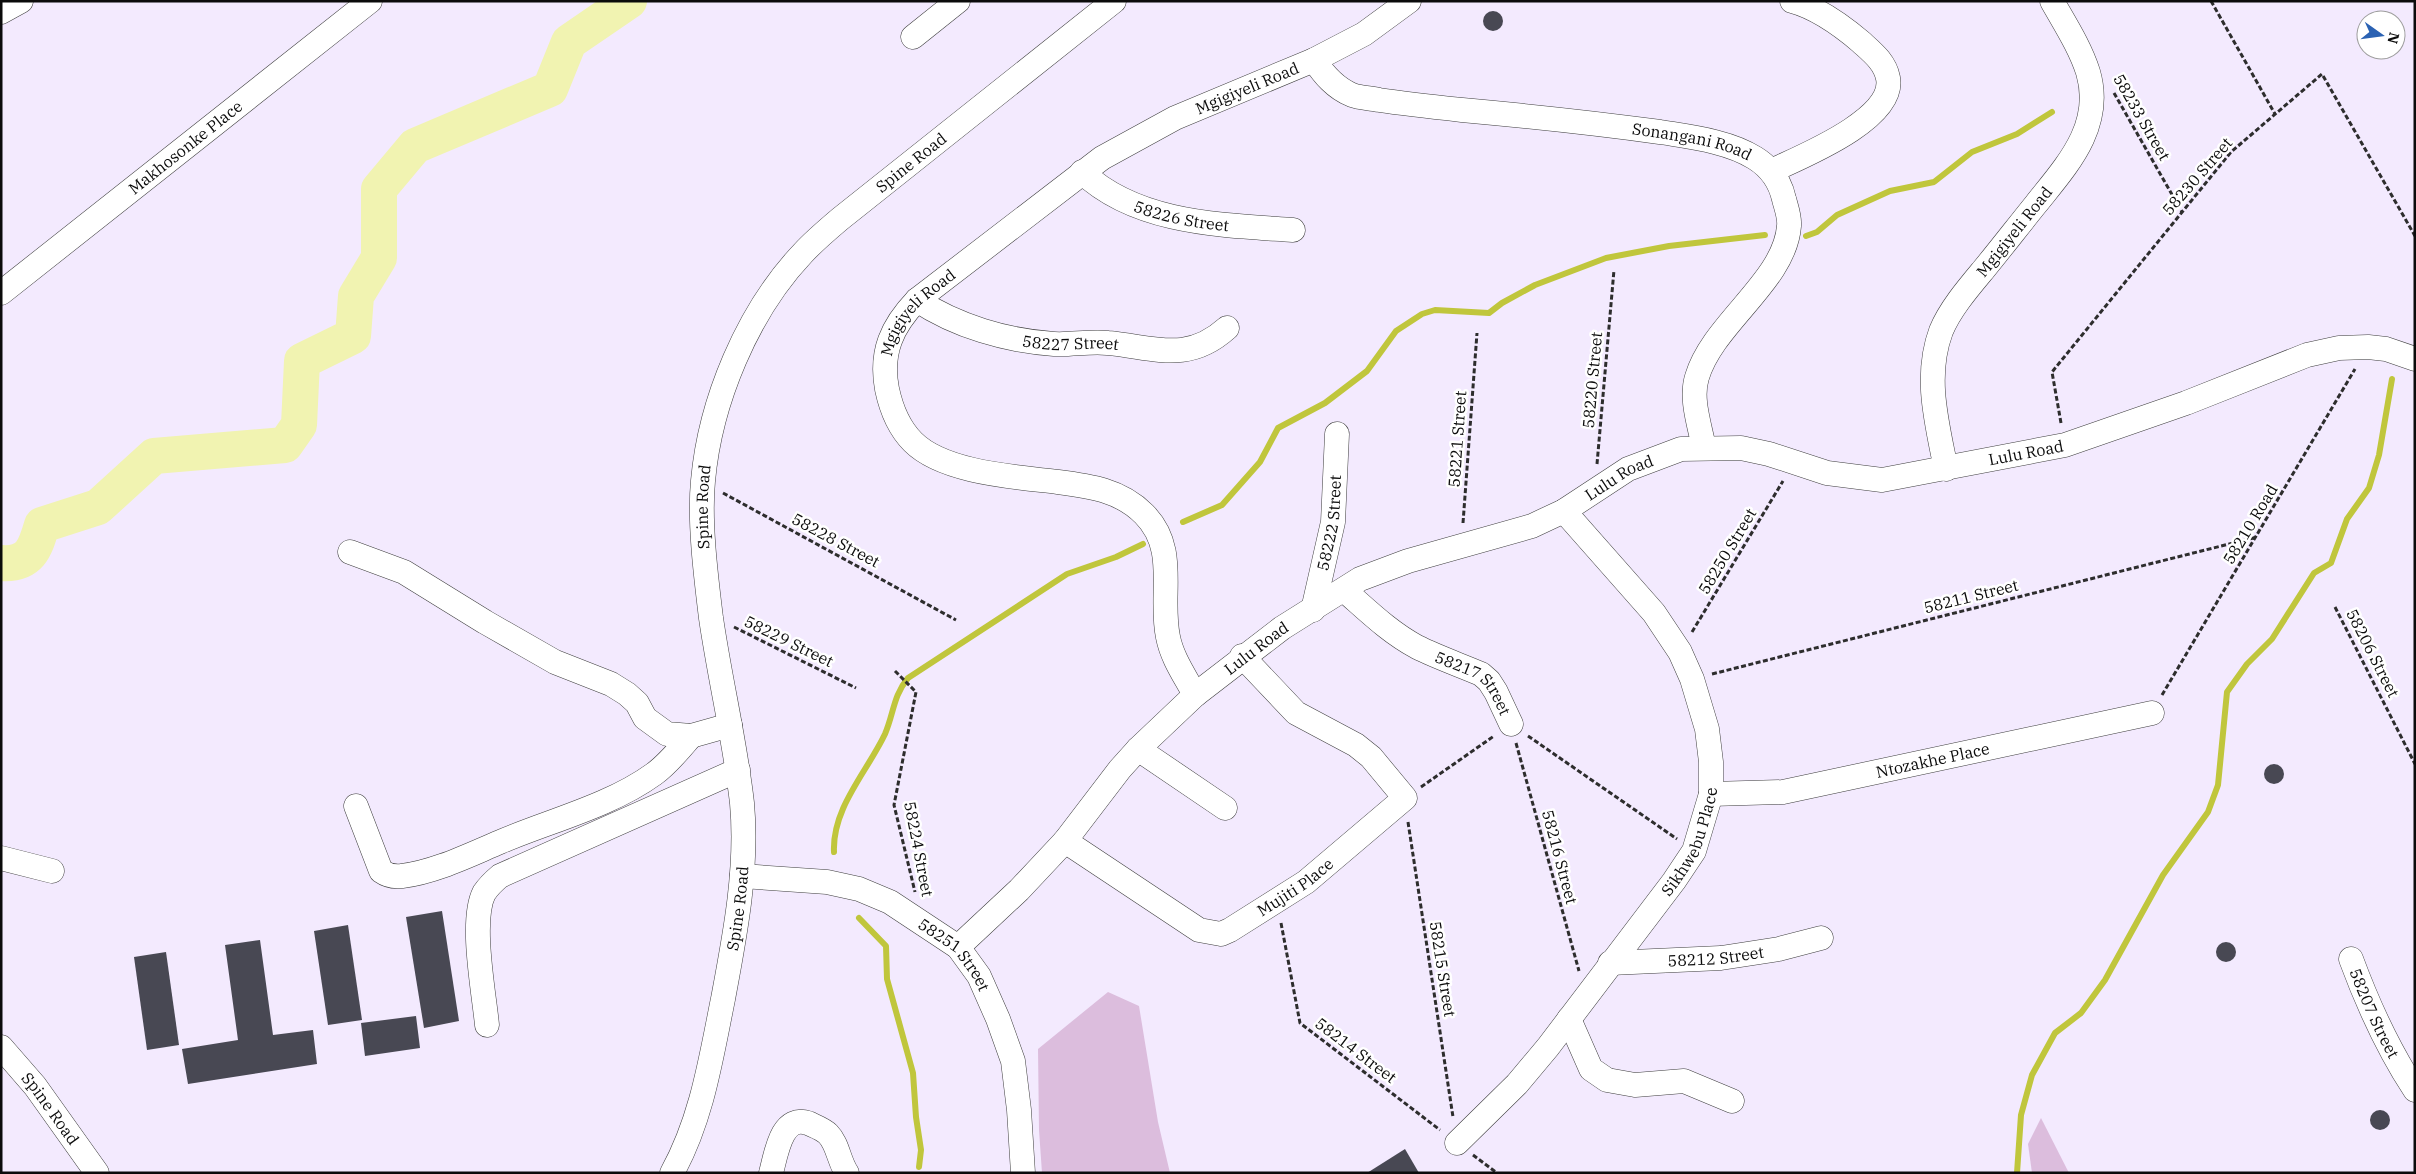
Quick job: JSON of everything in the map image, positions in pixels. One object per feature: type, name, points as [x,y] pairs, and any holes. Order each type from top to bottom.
[{"type":"street","points":[[1,12],[21,1]]},
{"type":"street","name":"Makhosonke Place","points":[[1,294],[370,1]]},
{"type":"street","points":[[913,37],[958,1]]},
{"type":"street","name":"Spine Road","points":[[672,1173],[690,1134],[705,1087],[731,952],[742,876],[743,830],[738,770],[711,616],[704,540],[703,482],[715,412],[736,355],[766,301],[802,254],[840,218],[1114,1]]},
{"type":"street","name":"Mgigiyeli Road","points":[[1195,695],[1174,656],[1168,637],[1165,611],[1167,575],[1165,551],[1156,528],[1144,514],[1127,501],[1107,490],[949,463],[914,443],[901,426],[891,407],[886,384],[886,357],[891,334],[905,313],[917,300],[1082,172],[1132,140],[1175,118],[1314,60],[1364,34],[1409,1]]},
{"type":"street","points":[[1772,170],[1825,146],[1856,128],[1880,103],[1889,80],[1883,64],[1875,54],[1856,38],[1826,16],[1804,4],[1792,1]]},
{"type":"street","name":"Mgigiyeli Road","points":[[1946,469],[1931,384],[1934,355],[1942,330],[1972,283],[2074,157],[2090,119],[2092,95],[2088,73],[2073,36],[2052,1]]},
{"type":"street","name":"Sonangani Road","points":[[1314,60],[1325,76],[1337,87],[1352,95],[1418,106],[1582,121],[1673,134],[1722,144],[1754,157],[1772,170],[1782,189],[1787,209],[1789,225],[1786,242],[1777,261],[1758,289],[1720,333],[1697,376],[1694,391],[1704,448]]},
{"type":"street","name":"58226 Street","points":[[1082,172],[1090,180],[1130,203],[1161,213],[1207,223],[1293,230]]},
{"type":"street","name":"58227 Street","points":[[917,300],[937,313],[978,328],[1022,340],[1054,344],[1106,343],[1155,351],[1177,351],[1213,341],[1227,328]]},
{"type":"street","name":"Lulu Road","points":[[958,948],[1020,890],[1065,841],[1120,768],[1138,749],[1195,695],[1242,656],[1282,628],[1360,579],[1408,561],[1532,526],[1564,511],[1628,469],[1681,449],[1741,448],[1769,454],[1827,473],[1882,480],[2065,445],[2186,402],[2307,355],[2340,348],[2368,347],[2386,349],[2415,359]]},
{"type":"street","name":"58222 Street","points":[[1312,610],[1333,522],[1337,434]]},
{"type":"street","name":"Sikhwebu Place","points":[[1457,1143],[1517,1084],[1674,881],[1694,851],[1711,794],[1710,745],[1692,679],[1680,652],[1654,613],[1564,511]]},
{"type":"street","points":[[350,552],[404,572],[555,662],[611,684],[632,698],[645,718],[667,734],[691,736],[730,725]]},
{"type":"street","name":"58217 Street","points":[[1344,590],[1385,626],[1417,647],[1481,674],[1489,681],[1511,724]]},
{"type":"street","points":[[1242,656],[1296,713],[1356,745],[1371,757],[1405,798]]},
{"type":"street","name":"Ntozakhe Place","points":[[1711,794],[1782,792],[2152,713]]},
{"type":"street","points":[[356,806],[381,871],[394,876],[403,876],[424,871],[488,847],[617,794],[652,775],[670,761],[691,736]]},
{"type":"street","points":[[1138,749],[1225,808]]},
{"type":"street","points":[[487,1025],[477,926],[479,908],[484,893],[493,882],[500,876],[637,813],[738,770]]},
{"type":"street","name":"Mujiti Place","points":[[1065,841],[1199,930],[1209,934],[1221,934],[1319,872],[1405,798]]},
{"type":"street","points":[[1,858],[52,871]]},
{"type":"street","name":"58251 Street","points":[[742,876],[826,882],[859,889],[890,902],[958,948],[978,976],[998,1019],[1013,1061],[1019,1110],[1023,1173]]},
{"type":"street","name":"58212 Street","points":[[1610,963],[1721,958],[1779,949],[1821,938]]},
{"type":"street","name":"58207 Street","points":[[2351,960],[2383,1035],[2415,1090]]},
{"type":"street","points":[[1568,1019],[1591,1069],[1607,1080],[1635,1085],[1684,1081],[1732,1101]]},
{"type":"street","name":"Spine Road","points":[[1,1047],[35,1086],[97,1173]]},
{"type":"street","points":[[771,1173],[780,1140],[788,1127],[796,1122],[803,1122],[829,1134],[848,1173]]},
{"type":"path","points":[[2211,1],[2275,114]]},
{"type":"path","name":"58230 Street","points":[[2065,445],[2052,372],[2231,152],[2322,74],[2415,236]]},
{"type":"path","name":"58233 Street","points":[[2113,92],[2182,212]]},
{"type":"path","name":"58220 Street","points":[[1595,492],[1614,270]]},
{"type":"path","name":"58221 Street","points":[[1462,546],[1476,333]]},
{"type":"path","name":"58210 Road","points":[[2152,713],[2368,347]]},
{"type":"path","name":"58250 Street","points":[[1680,652],[1794,463]]},
{"type":"path","name":"58228 Street","points":[[703,482],[956,620]]},
{"type":"path","name":"58211 Street","points":[[1692,679],[2257,537]]},
{"type":"path","name":"58206 Street","points":[[2335,607],[2415,764]]},
{"type":"path","name":"58229 Street","points":[[711,616],[856,688]]},
{"type":"path","name":"58224 Street","points":[[895,671],[916,692],[894,805],[921,922]]},
{"type":"path","points":[[1405,798],[1511,724]]},
{"type":"path","name":"58217 Street","points":[[1511,724],[1694,851]]},
{"type":"path","name":"58216 Street","points":[[1511,724],[1586,996]]},
{"type":"path","name":"58215 Street","points":[[1405,798],[1457,1143]]},
{"type":"path","name":"58214 Street","points":[[1276,900],[1300,1023],[1496,1173]]},
{"type":"shaded area","points":[[1108,992],[1139,1006],[1158,1122],[1170,1173],[1042,1173],[1039,1130],[1038,1049]]},
{"type":"shaded area","points":[[2041,1118],[2069,1173],[2032,1173],[2028,1144]]},
{"type":"building","points":[[1493,11],[1500,14],[1503,21],[1500,28],[1493,31],[1486,28],[1483,21],[1486,14]]},
{"type":"building","points":[[2274,764],[2281,767],[2284,774],[2281,781],[2274,784],[2267,781],[2264,774],[2267,767]]},
{"type":"building","points":[[442,911],[459,1021],[424,1028],[406,917]]},
{"type":"building","points":[[348,925],[362,1020],[328,1025],[314,931]]},
{"type":"building","points":[[260,940],[273,1035],[313,1030],[317,1064],[188,1084],[182,1049],[238,1040],[225,945]]},
{"type":"building","points":[[2226,942],[2233,945],[2236,952],[2233,959],[2226,962],[2219,959],[2216,952],[2219,945]]},
{"type":"building","points":[[166,952],[179,1045],[147,1050],[134,957]]},
{"type":"building","points":[[416,1016],[420,1048],[365,1056],[361,1023]]},
{"type":"building","points":[[2380,1110],[2387,1113],[2390,1120],[2387,1127],[2380,1130],[2373,1127],[2370,1120],[2373,1113]]},
{"type":"building","points":[[1405,1149],[1419,1173],[1367,1173]]},
{"type":"waterway","points":[[1,563],[19,561],[30,554],[42,525],[98,507],[154,456],[285,445],[299,425],[302,361],[353,336],[356,296],[379,258],[379,189],[415,146],[550,89],[569,42],[629,1]]},
{"type":"waterway","points":[[1806,236],[1817,232],[1837,215],[1890,191],[1934,182],[1972,152],[2017,134],[2052,112]]},
{"type":"waterway","points":[[1183,522],[1222,505],[1260,462],[1278,428],[1325,403],[1367,371],[1396,331],[1422,314],[1435,310],[1489,313],[1502,303],[1535,285],[1606,258],[1669,246],[1765,235]]},
{"type":"waterway","points":[[2017,1173],[2021,1115],[2032,1075],[2055,1033],[2081,1013],[2105,980],[2163,875],[2208,812],[2218,785],[2227,692],[2247,664],[2272,639],[2314,573],[2331,563],[2347,519],[2369,488],[2379,455],[2392,379]]},
{"type":"waterway","points":[[834,852],[835,836],[845,805],[885,734],[899,691],[908,678],[1067,574],[1116,557],[1143,544]]},
{"type":"waterway","points":[[859,918],[886,946],[887,979],[913,1073],[916,1117],[921,1150],[919,1167]]}]
